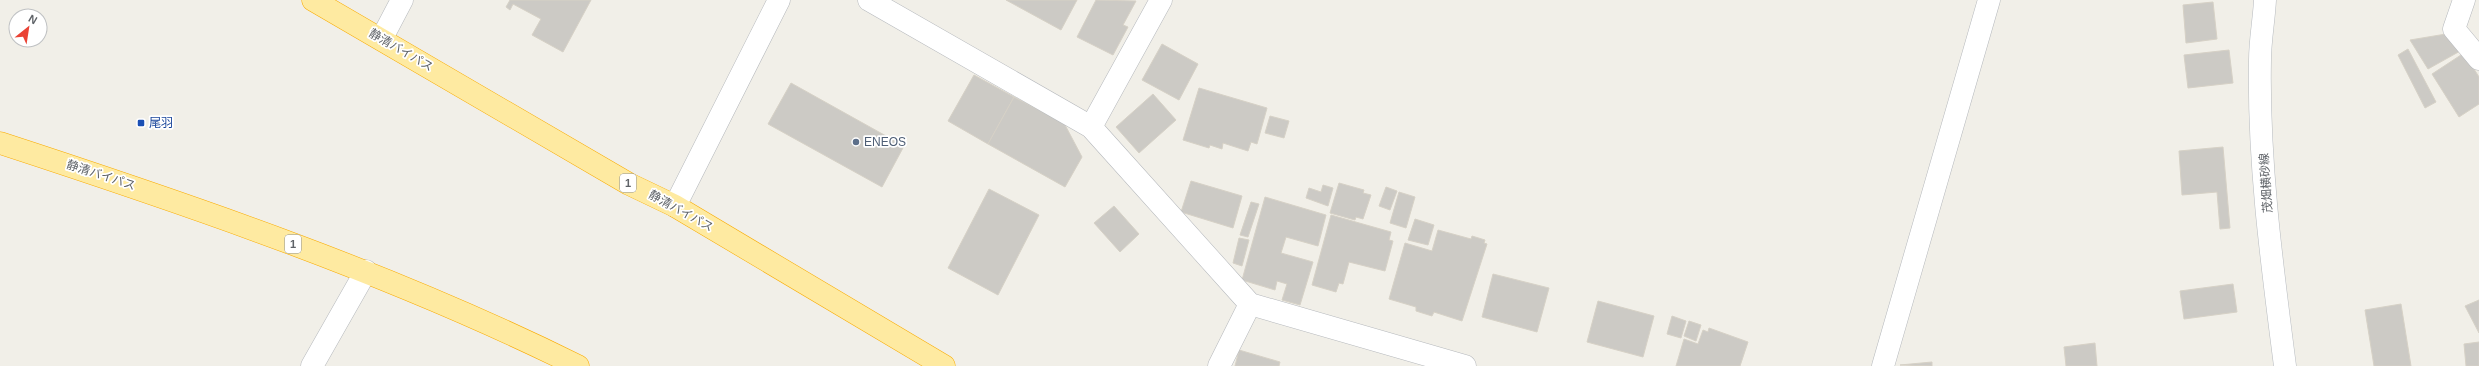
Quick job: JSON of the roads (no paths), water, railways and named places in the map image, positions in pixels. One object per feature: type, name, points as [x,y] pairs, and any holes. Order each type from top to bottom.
[{"type":"highway","name":"静清バイパス","points":[[313,0],[382,38],[630,184],[675,206],[944,366]]},
{"type":"highway","name":"静清バイパス","points":[[0,142],[148,191],[366,271],[510,333],[578,366]]},
{"type":"street","points":[[382,38],[402,0]]},
{"type":"street","points":[[675,206],[779,0]]},
{"type":"street","points":[[869,0],[1091,127],[1250,304],[1465,366]]},
{"type":"street","points":[[1091,127],[1161,0]]},
{"type":"street","points":[[1883,366],[1988,0]]},
{"type":"street","name":"茂畑横砂線","points":[[2265,0],[2260,60],[2262,132],[2268,218],[2285,366]]},
{"type":"street","points":[[2464,0],[2454,29],[2479,60]]},
{"type":"street","points":[[312,366],[366,271]]},
{"type":"street","points":[[1218,366],[1250,304]]},
{"type":"place","name":"尾羽","points":[[141,123]]},
{"type":"place","name":"ENEOS","points":[[856,142]]}]
